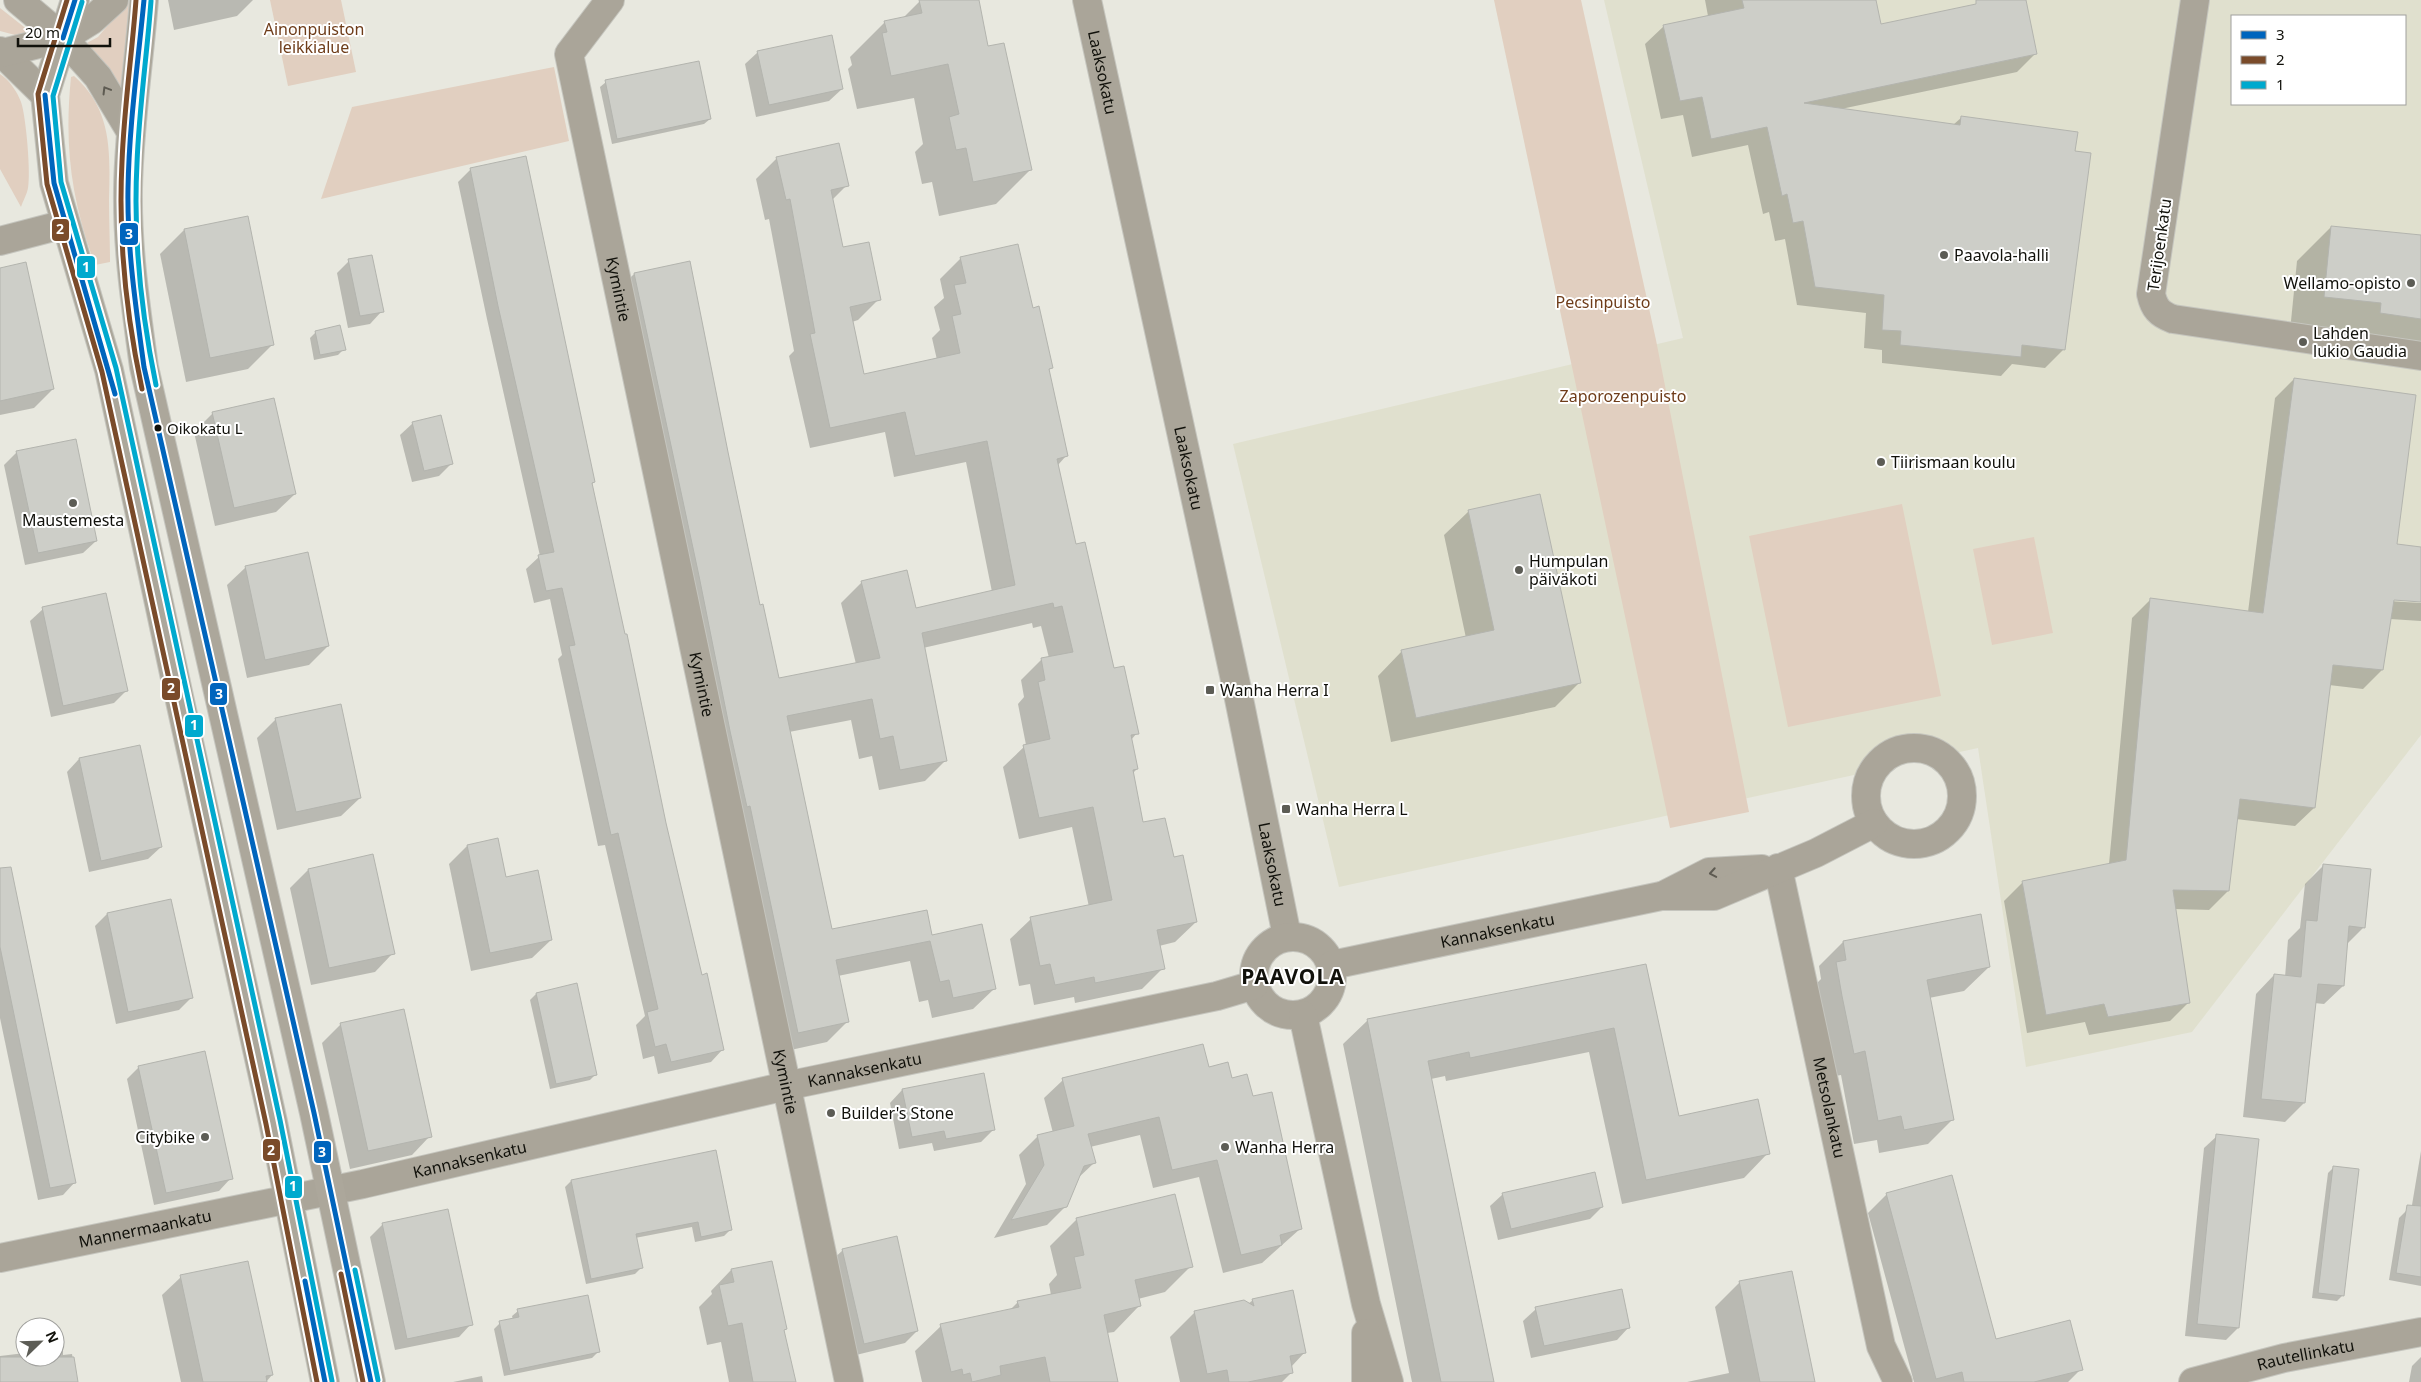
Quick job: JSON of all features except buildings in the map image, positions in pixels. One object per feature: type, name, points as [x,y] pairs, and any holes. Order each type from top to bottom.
[{"type":"main road","points":[[75,0],[45,95],[54,183],[109,370],[288,1198],[325,1382]]},
{"type":"main road","points":[[144,0],[141,46],[131,132],[128,190],[131,271],[144,367],[330,1189],[371,1382]]},
{"type":"street","points":[[18,0],[63,38],[98,77],[131,132]]},
{"type":"street","points":[[2,52],[63,38],[92,20],[114,0]]},
{"type":"street","name":"Kymintie","points":[[610,0],[569,54],[849,1382]]},
{"type":"street","name":"Laaksokatu","points":[[1087,0],[1238,689],[1287,936]]},
{"type":"street","name":"Terijoenkatu","points":[[2195,0],[2151,294],[2154,307],[2164,316],[2173,319],[2421,356]]},
{"type":"street","points":[[2,52],[45,95]]},
{"type":"street","points":[[0,241],[65,224]]},
{"type":"street","name":"Kannaksenkatu","points":[[1332,966],[1661,896],[1709,872],[1778,868],[1816,853],[1874,823]]},
{"type":"street","name":"Metsolankatu","points":[[1778,868],[1881,1346],[1898,1382]]},
{"type":"street","points":[[1287,936],[1306,938],[1323,948],[1332,966],[1332,987],[1322,1005],[1303,1015],[1282,1015],[1264,1004],[1254,985],[1255,964],[1267,946],[1287,936]]},
{"type":"street","name":"Kannaksenkatu","points":[[288,1198],[363,1184],[786,1086],[1217,996],[1254,985]]},
{"type":"street","points":[[1303,1015],[1366,1304],[1389,1382]]},
{"type":"street","name":"Mannermaankatu","points":[[0,1258],[288,1198]]},
{"type":"street","points":[[1366,1304],[1366,1382]]},
{"type":"street","name":"Rautellinkatu","points":[[2193,1382],[2284,1358],[2421,1332]]},
{"type":"street","name":"Metsolankatu","points":[[1879,1382],[1881,1346]]},
{"type":"shaded area","points":[[1604,0],[2421,0],[2421,735],[2192,1032],[2026,1067],[1978,748],[1339,887],[1233,444],[1683,338]]},
{"type":"green space","points":[[129,0],[126,105],[85,44],[98,37]]},
{"type":"green space","name":"Ainonpuiston leikkialue","points":[[270,0],[341,0],[356,72],[288,86]]},
{"type":"green space","points":[[1494,0],[1581,0],[1656,340],[1749,812],[1670,828]]},
{"type":"green space","points":[[0,8],[33,34],[19,36],[0,31]]},
{"type":"green space","points":[[554,67],[569,141],[321,199],[352,107]]},
{"type":"green space","points":[[0,74],[10,83],[17,94],[25,119],[29,181],[21,207],[0,169]]},
{"type":"green space","points":[[74,76],[87,89],[96,103],[107,134],[109,150],[110,262],[95,265],[80,217],[71,172],[68,126],[71,77]]},
{"type":"green space","points":[[1902,504],[1941,696],[1788,727],[1749,536]]},
{"type":"green space","points":[[2034,537],[2053,633],[1992,645],[1973,549]]},
{"type":"transit line","name":"2","points":[[67,0],[38,94],[47,184],[102,372],[266,1124],[317,1382]]},
{"type":"transit line","name":"3","points":[[63,38],[75,0]]},
{"type":"transit line","name":"2","points":[[136,0],[123,142],[121,219],[128,305],[142,389]]},
{"type":"transit line","name":"3","points":[[144,0],[132,118],[128,189],[135,301],[144,367],[314,1113],[371,1382]]},
{"type":"transit line","name":"1","points":[[151,1],[138,143],[136,219],[142,302],[156,385]]},
{"type":"transit line","name":"1","points":[[82,2],[53,96],[61,182],[116,368],[280,1120],[332,1381]]},
{"type":"transit line","name":"3","points":[[45,95],[54,183],[115,394]]},
{"type":"transit line","name":"1","points":[[355,1270],[378,1380]]},
{"type":"transit line","name":"2","points":[[341,1274],[363,1382]]},
{"type":"transit line","name":"3","points":[[305,1281],[325,1382]]},
{"type":"place","name":"Paavola-halli","points":[[1944,255]]},
{"type":"place","name":"Wellamo-opisto","points":[[2411,283]]},
{"type":"place","name":"Lahden lukio Gaudia","points":[[2303,342]]},
{"type":"place","name":"Oikokatu L","points":[[158,428]]},
{"type":"place","name":"Tiirismaan koulu","points":[[1881,462]]},
{"type":"place","name":"Maustemesta","points":[[73,503]]},
{"type":"place","name":"Humpulan päiväkoti","points":[[1519,570]]},
{"type":"place","name":"Wanha Herra I","points":[[1210,690]]},
{"type":"place","name":"Wanha Herra L","points":[[1286,809]]},
{"type":"place","name":"Builder's Stone","points":[[831,1113]]},
{"type":"place","name":"Citybike","points":[[205,1137]]},
{"type":"place","name":"Wanha Herra","points":[[1225,1147]]},
{"type":"district","name":"PAAVOLA","points":[[1293,976]]},
{"type":"park label","name":"Pecsinpuisto","points":[[1603,302]]},
{"type":"park label","name":"Zaporozenpuisto","points":[[1623,396]]}]
